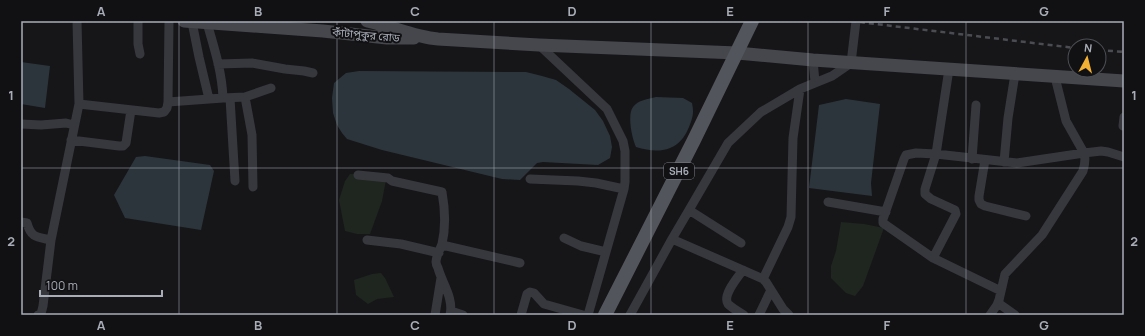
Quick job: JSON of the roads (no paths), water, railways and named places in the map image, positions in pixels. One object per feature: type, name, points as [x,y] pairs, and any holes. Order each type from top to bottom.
[{"type":"main road","name":"কাঁটাপুকুর রোড","points":[[184,21],[206,23],[224,22],[387,38],[428,38]]},
{"type":"main road","points":[[367,21],[428,38],[539,45],[737,54],[1124,81]]},
{"type":"main road","name":"SH6","points":[[605,315],[691,147],[751,23]]},
{"type":"street","points":[[38,315],[40,314],[43,306],[51,240],[79,104],[77,21]]},
{"type":"street","points":[[138,21],[138,44],[140,54]]},
{"type":"street","points":[[79,104],[159,113],[164,112],[167,108],[168,102],[170,21]]},
{"type":"street","points":[[630,315],[728,143],[761,112],[800,89],[832,76],[851,62],[856,21]]},
{"type":"street","points":[[192,22],[209,99]]},
{"type":"street","points":[[206,23],[226,98],[235,181]]},
{"type":"street","points":[[539,45],[608,109],[623,141],[625,150],[624,189],[588,315]]},
{"type":"street","points":[[813,60],[815,82]]},
{"type":"street","points":[[218,64],[252,63],[314,73]]},
{"type":"street","points":[[933,258],[956,214],[955,210],[931,199],[925,194],[925,189],[936,154],[949,69]]},
{"type":"street","points":[[1004,162],[1008,118],[1015,74]]},
{"type":"street","points":[[990,315],[998,303],[1005,274],[1042,236],[1083,171],[1085,158],[1084,152],[1066,121],[1056,77]]},
{"type":"street","points":[[168,102],[245,97],[271,88]]},
{"type":"street","points":[[763,279],[788,227],[791,217],[792,143],[800,89]]},
{"type":"street","points":[[245,97],[252,136],[254,187]]},
{"type":"street","points":[[972,159],[976,105]]},
{"type":"street","points":[[71,140],[123,146],[126,143],[131,110]]},
{"type":"street","points":[[21,124],[66,122],[74,125]]},
{"type":"street","points":[[1001,291],[933,258],[883,223],[883,219],[906,155],[916,153],[936,154],[1004,162],[1022,162],[1084,152],[1108,152],[1124,157]]},
{"type":"street","points":[[985,160],[979,196],[981,204],[1026,216]]},
{"type":"street","points":[[358,175],[388,178],[392,181],[442,192],[445,226],[436,262],[441,278],[449,295],[451,313],[464,315]]},
{"type":"street","points":[[530,179],[578,181],[624,189]]},
{"type":"street","points":[[828,202],[886,212]]},
{"type":"street","points":[[689,210],[741,243]]},
{"type":"street","points":[[21,222],[27,223],[29,231],[37,237],[51,240]]},
{"type":"street","points":[[564,238],[581,246],[606,252]]},
{"type":"street","points":[[672,239],[763,279],[772,290],[784,313]]},
{"type":"street","points":[[367,240],[440,249],[520,263]]},
{"type":"street","points":[[743,270],[728,292],[727,302],[744,315]]},
{"type":"street","points":[[435,315],[441,278]]},
{"type":"street","points":[[759,315],[772,290]]},
{"type":"street","points":[[521,315],[527,294],[530,292],[534,293],[544,304],[583,315]]},
{"type":"street","points":[[998,303],[1015,315]]},
{"type":"railway","points":[[851,21],[1067,47]]},
{"type":"railway","points":[[1107,51],[1124,52]]}]
